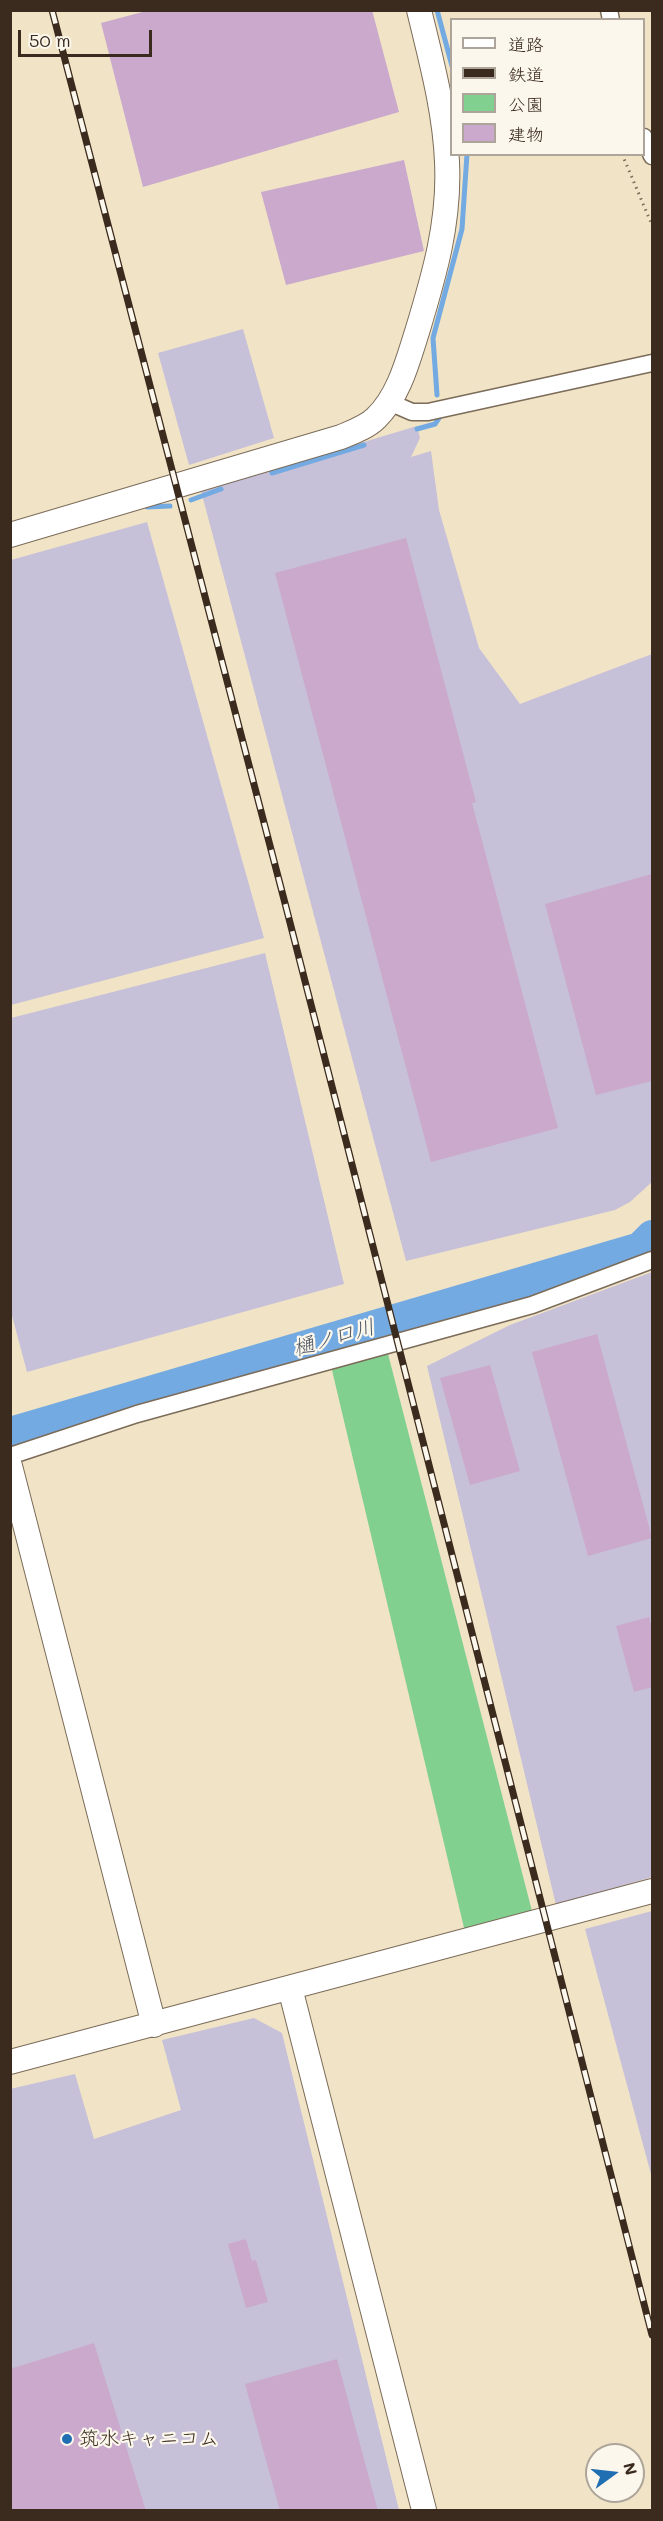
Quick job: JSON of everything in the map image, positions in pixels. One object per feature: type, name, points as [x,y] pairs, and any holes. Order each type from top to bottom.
[{"type":"street","points":[[10,535],[341,437],[358,430],[376,418],[389,402],[411,351],[437,266],[448,194],[443,117],[419,10]]},
{"type":"street","points":[[645,139],[652,156]]},
{"type":"street","points":[[389,402],[412,412],[428,412],[652,363]]},
{"type":"street","points":[[10,1456],[137,1414],[532,1305],[652,1260]]},
{"type":"street","points":[[10,1466],[154,2025]]},
{"type":"street","points":[[10,2062],[652,1891]]},
{"type":"street","points":[[290,1988],[424,2511]]},
{"type":"path","points":[[623,156],[652,225]]},
{"type":"shaded area","points":[[243,329],[274,438],[189,465],[158,353]]},
{"type":"shaded area","points":[[417,426],[420,438],[411,457],[431,451],[439,510],[479,648],[520,704],[652,654],[652,1182],[630,1202],[615,1210],[406,1261],[201,491]]},
{"type":"shaded area","points":[[147,522],[264,938],[11,1005],[11,560]]},
{"type":"shaded area","points":[[265,953],[344,1284],[27,1372],[11,1312],[11,1018]]},
{"type":"shaded area","points":[[652,1272],[652,1877],[556,1905],[427,1366],[510,1325]]},
{"type":"shaded area","points":[[652,1911],[652,2178],[585,1929]]},
{"type":"shaded area","points":[[254,2018],[282,2033],[399,2510],[11,2510],[10,2089],[75,2074],[94,2139],[181,2110],[162,2040]]},
{"type":"green space","points":[[387,1350],[533,1915],[465,1932],[331,1366]]},
{"type":"building","points":[[150,10],[372,10],[399,112],[143,187],[101,23]]},
{"type":"building","points":[[404,160],[424,251],[286,285],[261,192]]},
{"type":"building","points":[[406,538],[476,802],[472,803],[558,1128],[431,1162],[275,573]]},
{"type":"building","points":[[652,874],[652,1081],[596,1095],[545,904]]},
{"type":"building","points":[[597,1334],[652,1538],[588,1556],[532,1352]]},
{"type":"building","points":[[490,1365],[520,1471],[470,1485],[440,1378]]},
{"type":"building","points":[[649,1617],[652,1629],[652,1687],[634,1692],[616,1626]]},
{"type":"building","points":[[246,2239],[252,2261],[256,2260],[268,2302],[246,2308],[228,2244]]},
{"type":"building","name":"筑水キャニコム","points":[[94,2343],[146,2511],[10,2511],[10,2369]]},
{"type":"building","points":[[337,2359],[378,2511],[280,2511],[245,2384]]},
{"type":"waterway","points":[[437,10],[450,59]]},
{"type":"waterway","points":[[437,395],[433,338],[462,229],[467,156]]},
{"type":"waterway","points":[[417,429],[435,424],[439,418]]},
{"type":"waterway","points":[[272,473],[364,445]]},
{"type":"waterway","points":[[191,500],[221,489]]},
{"type":"waterway","points":[[147,507],[170,506]]},
{"type":"waterway","name":"樋ノ口川","points":[[10,1433],[640,1248],[652,1236]]},
{"type":"railway","points":[[52,10],[286,907],[652,2335]]},
{"type":"place","name":"筑水キャニコム","points":[[67,2439]]}]
